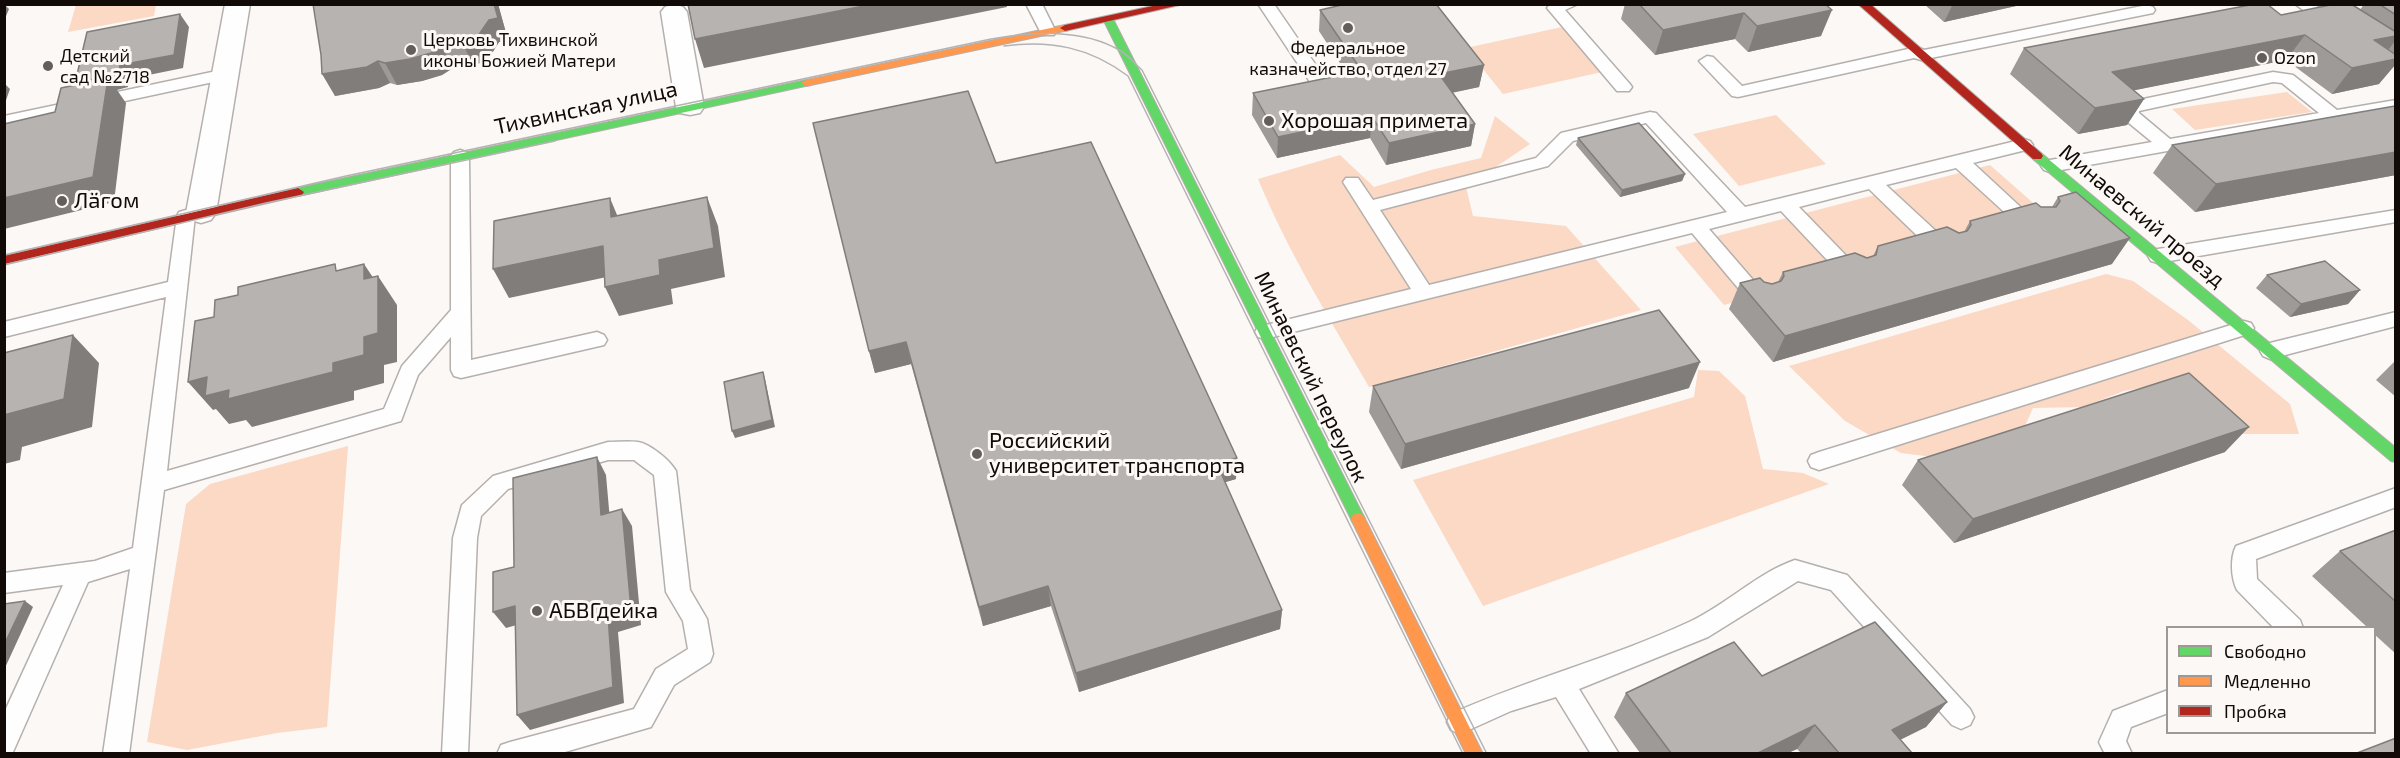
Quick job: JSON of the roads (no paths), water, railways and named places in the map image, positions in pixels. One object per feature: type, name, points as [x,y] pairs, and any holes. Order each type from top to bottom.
[{"type":"street","points":[[193,214],[226,74],[238,4]]},
{"type":"street","name":"Тихвинская улица","points":[[4,260],[193,214],[1179,4]]},
{"type":"street","name":"Минаевский проезд","points":[[1863,4],[2050,166],[2396,457]]},
{"type":"street","points":[[674,12],[690,107]]},
{"type":"street","name":"Минаевский переулок","points":[[1108,19],[1475,753]]},
{"type":"lane","points":[[1034,4],[1048,32]]},
{"type":"lane","points":[[1266,4],[1326,93]]},
{"type":"lane","points":[[1570,4],[1555,8],[1623,87]]},
{"type":"lane","points":[[2302,4],[2349,34]]},
{"type":"lane","points":[[1707,61],[1738,92],[1919,53],[2147,10]]},
{"type":"lane","points":[[4,122],[226,74]]},
{"type":"lane","points":[[2166,145],[2130,115],[2130,107],[2273,76],[2287,79],[2333,116]]},
{"type":"lane","points":[[2050,166],[2396,105]]},
{"type":"lane","points":[[1368,207],[1542,162],[1567,138],[1650,117],[1741,215]]},
{"type":"lane","points":[[1265,332],[2025,144]]},
{"type":"lane","points":[[460,156],[461,370],[597,339]]},
{"type":"lane","points":[[1959,161],[2032,226]]},
{"type":"lane","points":[[1352,182],[1424,293]]},
{"type":"lane","points":[[1872,182],[1944,250]]},
{"type":"lane","points":[[1785,204],[1853,275]]},
{"type":"lane","points":[[116,753],[154,484],[178,287],[193,214]]},
{"type":"lane","points":[[2158,256],[2396,216]]},
{"type":"lane","points":[[1696,226],[1760,301]]},
{"type":"lane","points":[[4,330],[178,287]]},
{"type":"lane","points":[[154,484],[393,414],[409,372],[460,313]]},
{"type":"lane","points":[[2270,351],[2396,319]]},
{"type":"lane","points":[[1819,461],[2244,328]]},
{"type":"lane","points":[[455,753],[465,538],[470,512],[501,482],[608,451],[638,452],[665,471],[678,592],[696,619],[700,654],[665,678],[642,719],[510,753]]},
{"type":"lane","points":[[2291,626],[2245,583],[2244,553],[2396,497]]},
{"type":"lane","points":[[4,583],[95,571],[144,554]]},
{"type":"lane","points":[[1460,722],[1506,701],[1562,684],[1699,630],[1795,570],[1839,582],[1961,717]]},
{"type":"lane","points":[[4,743],[80,573]]},
{"type":"lane","points":[[1562,684],[1606,753]]},
{"type":"lane","points":[[2119,753],[2112,742],[2122,719],[2166,702]]},
{"type":"tram line","points":[[4,255],[346,176],[991,39],[1041,34],[1090,38],[1124,53],[1142,70],[1487,754]]},
{"type":"tram line","points":[[1004,46],[1038,44],[1069,48],[1099,58],[1128,76],[1463,754]]},
{"type":"tram line","points":[[4,265],[266,203],[555,141]]},
{"type":"place","name":"Федеральное казначейство, отдел 27","points":[[1348,28]]},
{"type":"place","name":"Церковь Тихвинской иконы Божией Матери","points":[[411,50]]},
{"type":"place","name":"Ozon","points":[[2262,58]]},
{"type":"place","name":"Детский сад №2718","points":[[48,66]]},
{"type":"place","name":"Хорошая примета","points":[[1269,121]]},
{"type":"place","name":"Лäгом","points":[[62,201]]},
{"type":"place","name":"Российский университет транспорта","points":[[977,454]]},
{"type":"place","name":"АБВГдейка","points":[[537,611]]}]
